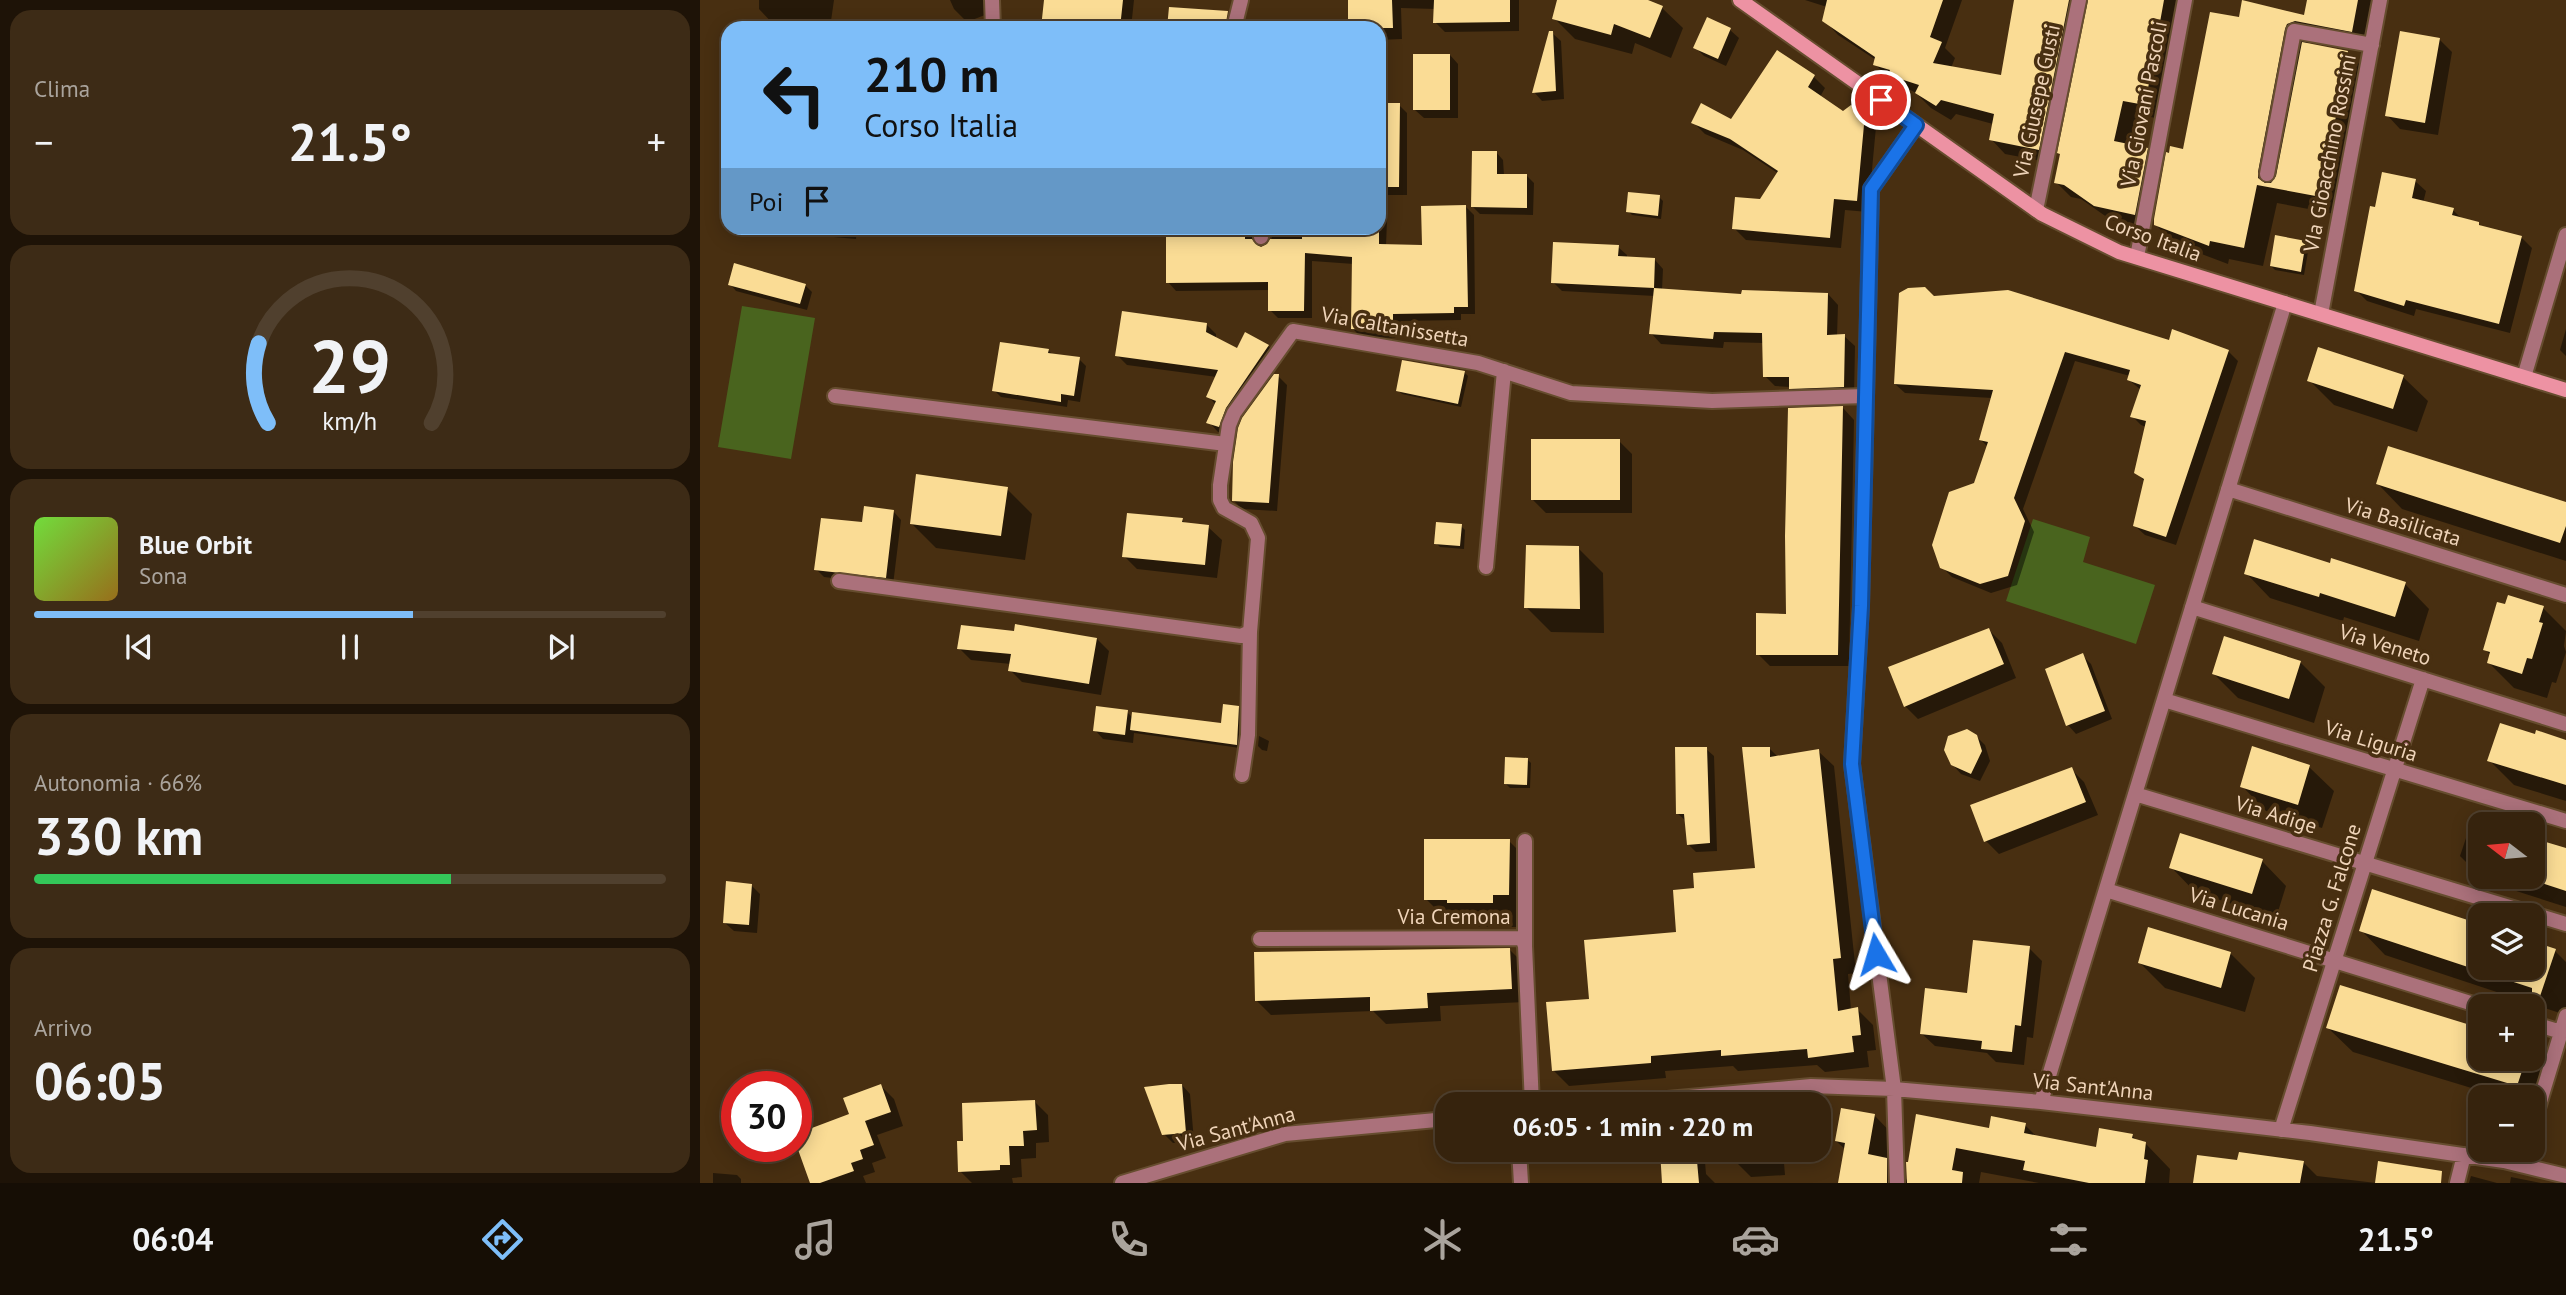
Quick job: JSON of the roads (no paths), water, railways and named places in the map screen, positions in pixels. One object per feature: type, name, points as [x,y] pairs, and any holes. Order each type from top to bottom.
[{"type":"street","points":[[992,0],[993,21]]},
{"type":"street","points":[[1236,21],[1241,0]]},
{"type":"street","name":"Corso Italia","points":[[1740,0],[2036,210],[2119,252],[2566,390]]},
{"type":"street","name":"Via Giusepe Gusti","points":[[2036,210],[2079,0]]},
{"type":"street","name":"Via Giovani Pascoli","points":[[2137,257],[2185,0]]},
{"type":"street","name":"VIa Gioacchino Rossini","points":[[2321,314],[2380,0]]},
{"type":"street","points":[[2267,174],[2294,31],[2372,45]]},
{"type":"street","points":[[1897,1183],[1894,1089],[1852,764],[1861,606],[1871,189],[1916,125]]},
{"type":"street","points":[[2524,377],[2566,235]]},
{"type":"street","points":[[2041,1102],[2285,303]]},
{"type":"street","name":"Via Caltanissetta","points":[[1250,632],[1258,538],[1251,523],[1224,508],[1220,500],[1220,485],[1229,425],[1234,413],[1293,331],[1478,363],[1571,393],[1712,401],[1865,396]]},
{"type":"street","points":[[1486,568],[1504,371]]},
{"type":"street","points":[[835,396],[1226,444]]},
{"type":"street","name":"Via Basilicata","points":[[2228,489],[2566,595]]},
{"type":"street","points":[[839,581],[1241,636],[1250,632],[1248,735],[1242,775]]},
{"type":"street","name":"Via Veneto","points":[[2192,607],[2566,724]]},
{"type":"street","name":"Piazza G. Falcone","points":[[2281,1130],[2423,679]]},
{"type":"street","name":"Via Liguria","points":[[2164,701],[2566,821]]},
{"type":"street","name":"Via Adige","points":[[2135,794],[2566,925]]},
{"type":"street","points":[[1525,841],[1525,946]]},
{"type":"street","name":"Via Lucania","points":[[2106,890],[2468,1002]]},
{"type":"street","name":"Via Cremona","points":[[1260,939],[1522,938],[1525,946],[1531,1092]]},
{"type":"street","points":[[2545,1085],[2566,1016]]},
{"type":"street","points":[[2545,1027],[2561,1032]]},
{"type":"street","name":"Via Sant'Anna","points":[[1745,1092],[1811,1086],[1894,1089],[2041,1102],[2281,1130],[2521,1165],[2566,1176]]},
{"type":"street","name":"Via Sant'Anna","points":[[1122,1183],[1285,1134],[1435,1120]]},
{"type":"street","points":[[2457,1183],[2463,1156]]},
{"type":"street","points":[[1519,1162],[1521,1183]]}]
